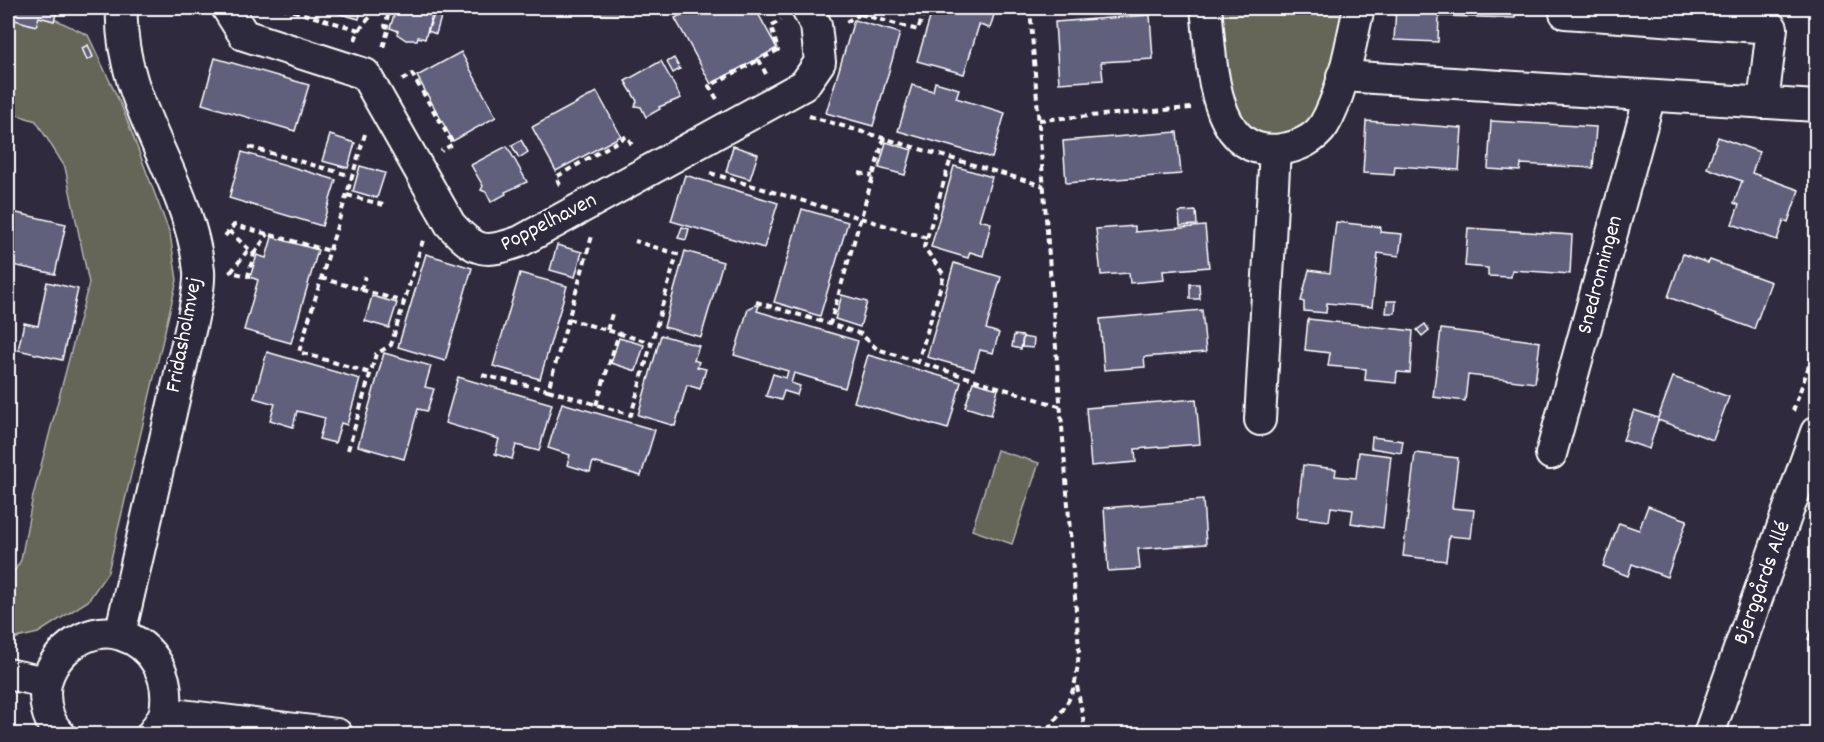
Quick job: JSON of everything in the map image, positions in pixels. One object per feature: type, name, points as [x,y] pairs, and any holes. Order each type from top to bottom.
[{"type":"street","name":"Fridasholmvej","points":[[120,634],[189,331],[199,273],[187,213],[129,73],[121,23],[122,8]]},
{"type":"street","name":"Poppelhaven","points":[[227,8],[244,35],[365,74],[450,224],[467,243],[493,251],[521,241],[804,85],[820,62],[816,25],[796,12]]},
{"type":"street","points":[[1206,8],[1219,106],[1227,124],[1240,138],[1256,147],[1275,150],[1293,147],[1309,140],[1322,128],[1342,76],[1359,8]]},
{"type":"street","points":[[1565,13],[1772,28],[1763,103]]},
{"type":"street","points":[[1342,76],[1816,106]]},
{"type":"street","name":"Snedronningen","points":[[1551,454],[1650,96]]},
{"type":"street","points":[[1260,420],[1275,150]]},
{"type":"street","name":"Bjerggårds Allé","points":[[1708,735],[1816,432]]},
{"type":"street","points":[[60,735],[45,707],[45,682],[59,654],[83,638],[105,633],[120,634],[140,644],[155,658],[166,686],[158,724],[337,735]]},
{"type":"street","points":[[8,674],[45,682]]},
{"type":"path","points":[[860,14],[918,30],[925,8]]},
{"type":"path","points":[[1030,8],[1079,649],[1077,686],[1086,735]]},
{"type":"path","points":[[358,30],[377,9],[389,12],[384,42]]},
{"type":"path","points":[[730,125],[710,86],[778,50],[771,26],[796,12]]},
{"type":"path","points":[[759,60],[773,101],[884,138],[1044,186]]},
{"type":"path","points":[[370,373],[299,352],[376,95]]},
{"type":"path","points":[[1039,120],[1219,106]]},
{"type":"path","points":[[830,324],[884,138]]},
{"type":"path","points":[[249,147],[352,176]]},
{"type":"path","points":[[918,362],[944,275],[924,247],[951,158]]},
{"type":"path","points":[[667,160],[927,238]]},
{"type":"path","points":[[860,172],[873,176]]},
{"type":"path","points":[[346,195],[387,206]]},
{"type":"path","points":[[548,390],[604,195]]},
{"type":"path","points":[[348,450],[376,354],[391,345],[435,198]]},
{"type":"path","points":[[226,244],[225,235],[234,225],[330,252]]},
{"type":"path","points":[[229,231],[254,254]]},
{"type":"path","points":[[231,272],[248,276],[254,254],[268,234]]},
{"type":"path","points":[[482,375],[548,390],[630,415],[677,254],[635,241]]},
{"type":"path","points":[[231,272],[248,250]]},
{"type":"path","points":[[229,263],[231,272]]},
{"type":"path","points":[[361,290],[365,276]]},
{"type":"path","points":[[321,278],[404,302]]},
{"type":"path","points":[[756,302],[861,334],[877,349],[1062,407]]},
{"type":"path","points":[[607,330],[612,314]]},
{"type":"path","points":[[568,319],[652,343]]},
{"type":"path","points":[[596,405],[619,333]]},
{"type":"path","points":[[1044,735],[1064,711],[1077,686]]},
{"type":"green space","points":[[8,8],[48,16],[88,35],[122,107],[170,234],[177,280],[108,572],[88,601],[38,633],[8,640],[8,582],[21,560],[33,496],[89,283],[65,167],[36,121],[8,112]]},
{"type":"green space","points":[[509,8],[625,8],[621,15],[511,11]]},
{"type":"green space","points":[[1218,8],[1344,8],[1323,95],[1312,119],[1299,131],[1274,136],[1249,130],[1230,101]]},
{"type":"green space","points":[[997,450],[1039,463],[1012,544],[972,530]]},
{"type":"building","points":[[8,8],[58,8],[54,21],[39,17],[36,26],[8,18]]},
{"type":"building","points":[[319,8],[362,8],[359,19]]},
{"type":"building","points":[[396,8],[434,8],[425,39],[418,37],[417,40],[406,40],[397,34],[398,31],[390,28]]},
{"type":"building","points":[[694,8],[755,8],[777,48],[711,84],[675,18]]},
{"type":"building","points":[[933,8],[996,8],[990,28],[979,25],[964,74],[917,61]]},
{"type":"building","points":[[1396,8],[1516,8],[1515,18],[1439,16],[1438,42],[1394,40]]},
{"type":"building","points":[[434,15],[441,17],[436,34],[428,31]]},
{"type":"building","points":[[1150,15],[1153,59],[1101,62],[1103,80],[1059,83],[1055,22]]},
{"type":"building","points":[[854,20],[900,33],[873,126],[826,113]]},
{"type":"building","points":[[88,45],[93,57],[87,60],[82,48]]},
{"type":"building","points":[[461,52],[496,117],[453,141],[417,76]]},
{"type":"building","points":[[215,58],[309,85],[295,131],[202,104]]},
{"type":"building","points":[[674,58],[680,69],[673,73],[667,62]]},
{"type":"building","points":[[661,61],[681,98],[659,107],[660,109],[646,117],[641,107],[635,106],[637,101],[625,81]]},
{"type":"building","points":[[935,82],[959,89],[956,98],[1005,113],[992,158],[898,131],[912,85],[933,91]]},
{"type":"building","points":[[597,92],[621,136],[556,171],[532,127]]},
{"type":"building","points":[[1366,121],[1462,128],[1459,170],[1395,166],[1394,175],[1363,173]]},
{"type":"building","points":[[1491,121],[1596,127],[1593,168],[1521,164],[1520,171],[1488,169]]},
{"type":"building","points":[[1177,132],[1181,174],[1066,183],[1063,141]]},
{"type":"building","points":[[330,135],[355,143],[348,168],[322,161]]},
{"type":"building","points":[[1718,137],[1759,152],[1752,173],[1799,190],[1788,222],[1784,220],[1777,240],[1732,224],[1739,205],[1734,203],[1742,181],[1707,168]]},
{"type":"building","points":[[521,140],[528,152],[519,158],[512,146]]},
{"type":"building","points":[[886,142],[912,150],[905,175],[879,168]]},
{"type":"building","points":[[507,146],[527,182],[505,192],[506,194],[491,202],[486,192],[481,190],[483,186],[471,165]]},
{"type":"building","points":[[733,146],[758,154],[750,179],[726,172]]},
{"type":"building","points":[[242,152],[336,180],[322,226],[229,198]]},
{"type":"building","points":[[360,166],[385,173],[377,198],[353,191]]},
{"type":"building","points":[[954,166],[992,177],[979,220],[991,223],[983,256],[970,252],[968,258],[931,247]]},
{"type":"building","points":[[685,175],[778,203],[764,248],[671,221]]},
{"type":"building","points":[[802,209],[848,222],[820,316],[774,302]]},
{"type":"building","points":[[8,211],[66,224],[55,274],[8,264]]},
{"type":"building","points":[[1196,211],[1197,225],[1180,226],[1179,212]]},
{"type":"building","points":[[1336,222],[1381,227],[1380,232],[1402,234],[1399,256],[1378,253],[1372,307],[1327,303],[1326,313],[1304,311],[1304,302],[1301,301],[1309,270],[1330,273]]},
{"type":"building","points":[[1135,226],[1135,232],[1205,226],[1209,267],[1163,271],[1164,280],[1130,283],[1129,273],[1101,275],[1096,229]]},
{"type":"building","points":[[682,227],[689,229],[686,240],[678,238]]},
{"type":"building","points":[[1468,228],[1572,235],[1570,274],[1512,270],[1511,277],[1488,276],[1488,268],[1465,266]]},
{"type":"building","points":[[272,237],[318,250],[291,343],[244,330],[258,280],[250,277],[257,255],[266,258]]},
{"type":"building","points":[[557,245],[582,252],[575,277],[550,270]]},
{"type":"building","points":[[685,251],[723,262],[701,337],[664,327]]},
{"type":"building","points":[[426,254],[472,268],[445,361],[398,347]]},
{"type":"building","points":[[1683,254],[1708,263],[1710,260],[1771,282],[1754,329],[1668,297]]},
{"type":"building","points":[[954,263],[1001,277],[986,329],[999,333],[993,353],[980,350],[974,370],[927,357]]},
{"type":"building","points":[[520,273],[567,286],[540,379],[493,366]]},
{"type":"building","points":[[47,282],[78,289],[62,360],[18,350],[24,323],[38,326]]},
{"type":"building","points":[[1190,284],[1199,284],[1200,299],[1190,299]]},
{"type":"building","points":[[842,295],[867,302],[860,327],[835,319]]},
{"type":"building","points":[[372,296],[397,303],[389,328],[365,321]]},
{"type":"building","points":[[1387,301],[1396,301],[1395,313],[1386,313]]},
{"type":"building","points":[[755,305],[759,306],[757,311],[858,341],[845,388],[794,373],[791,383],[800,386],[797,395],[784,391],[781,400],[766,396],[773,374],[786,378],[788,371],[734,355],[748,309]]},
{"type":"building","points":[[1202,310],[1206,352],[1144,357],[1145,367],[1104,370],[1100,319]]},
{"type":"building","points":[[1308,319],[1413,331],[1410,373],[1397,372],[1396,383],[1365,380],[1366,369],[1328,366],[1330,353],[1305,350]]},
{"type":"building","points":[[1425,324],[1429,330],[1422,336],[1417,330]]},
{"type":"building","points":[[1441,329],[1540,342],[1535,383],[1468,375],[1465,401],[1433,397]]},
{"type":"building","points":[[661,335],[699,346],[694,360],[699,362],[697,367],[706,369],[700,389],[687,385],[675,426],[638,415]]},
{"type":"building","points":[[1014,335],[1023,336],[1021,349],[1012,347]]},
{"type":"building","points":[[1023,337],[1034,339],[1033,348],[1022,347]]},
{"type":"building","points":[[619,338],[644,345],[636,371],[611,363]]},
{"type":"building","points":[[267,352],[360,379],[347,425],[341,423],[335,443],[319,439],[325,418],[297,411],[293,427],[270,420],[275,404],[254,398]]},
{"type":"building","points":[[384,353],[431,366],[425,387],[434,389],[427,411],[418,409],[404,459],[358,446]]},
{"type":"building","points":[[868,355],[961,382],[948,429],[854,402]]},
{"type":"building","points":[[458,377],[552,404],[539,451],[516,445],[512,459],[495,454],[499,439],[445,423]]},
{"type":"building","points":[[1673,377],[1729,397],[1713,440],[1658,420],[1649,449],[1623,440],[1634,410],[1658,418]]},
{"type":"building","points":[[973,382],[998,389],[991,415],[965,407]]},
{"type":"building","points":[[1196,399],[1200,444],[1135,449],[1136,462],[1091,466],[1086,408]]},
{"type":"building","points":[[562,403],[655,430],[641,476],[593,462],[590,472],[567,465],[570,455],[548,448]]},
{"type":"building","points":[[1372,437],[1403,441],[1401,453],[1371,448]]},
{"type":"building","points":[[1359,452],[1391,456],[1383,528],[1351,523],[1353,510],[1331,507],[1329,521],[1297,517],[1303,465],[1336,469],[1335,476],[1356,478]]},
{"type":"building","points":[[1415,453],[1458,458],[1452,508],[1474,510],[1471,538],[1449,536],[1446,561],[1403,556]]},
{"type":"building","points":[[1203,500],[1206,544],[1138,549],[1140,569],[1108,571],[1104,508]]},
{"type":"building","points":[[1648,506],[1687,520],[1667,577],[1632,564],[1628,576],[1603,566],[1619,523],[1639,530]]},
{"type":"building","points":[[1813,626],[1816,627],[1816,642],[1808,639]]}]
